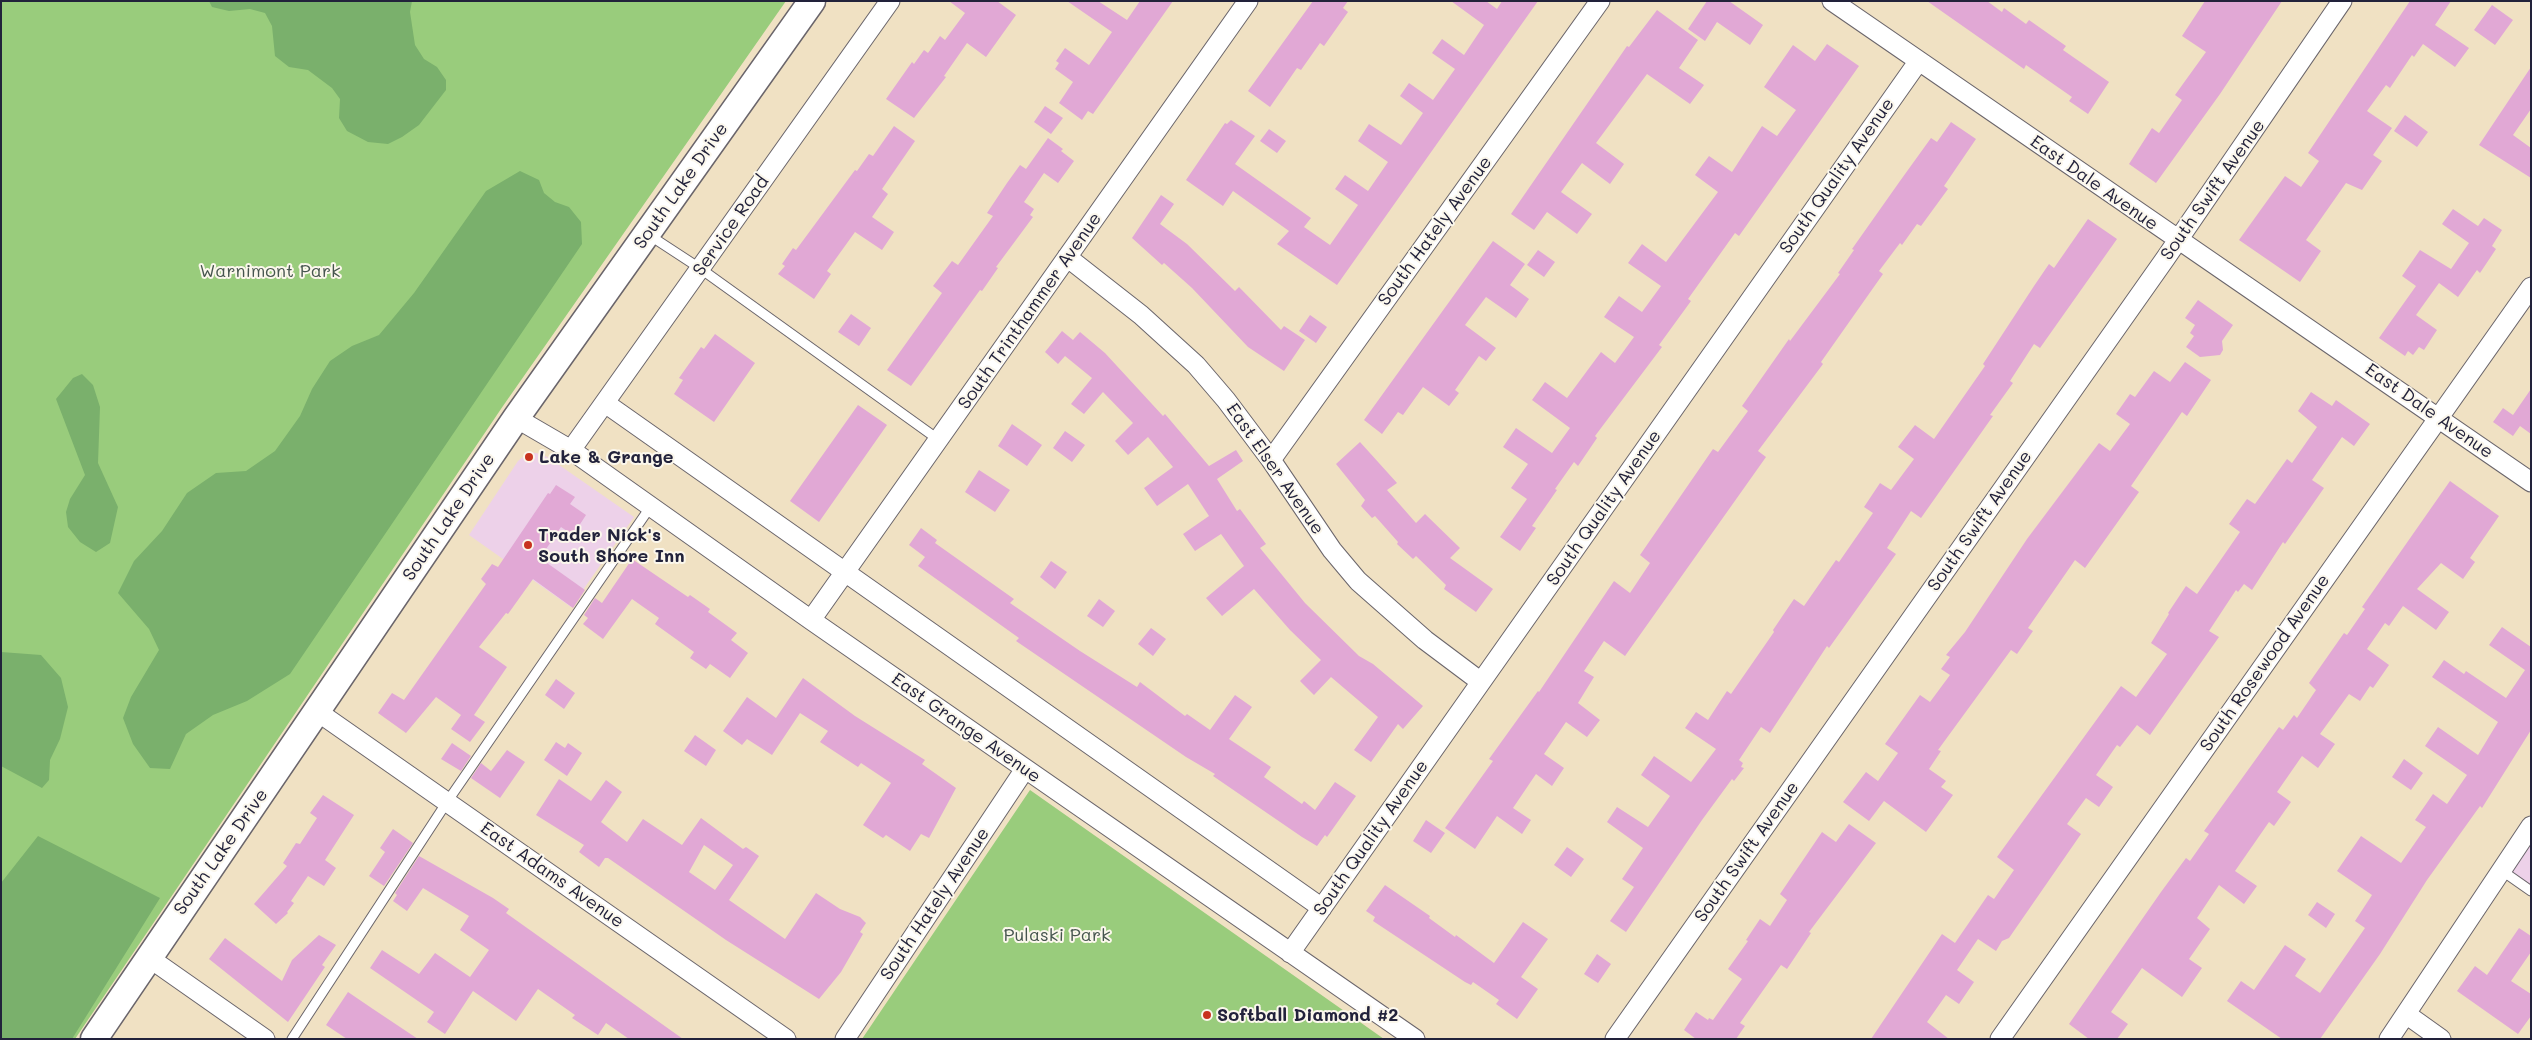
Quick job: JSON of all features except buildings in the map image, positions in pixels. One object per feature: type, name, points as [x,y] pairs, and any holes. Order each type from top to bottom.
[{"type":"main road","name":"South Lake Drive","points":[[94,1039],[516,418],[812,1]]},
{"type":"street","name":"Service Road","points":[[571,450],[890,1]]},
{"type":"street","name":"South Trinthammer Avenue","points":[[811,620],[1248,1]]},
{"type":"street","name":"South Hately Avenue","points":[[1271,460],[1600,1]]},
{"type":"street","name":"East Dale Avenue","points":[[1832,1],[1918,62],[2531,482]]},
{"type":"street","name":"South Swift Avenue","points":[[1615,1039],[2178,240],[2342,1]]},
{"type":"street","name":"South Quality Avenue","points":[[1290,953],[1918,62]]},
{"type":"street","name":"East Elser Avenue","points":[[1067,257],[1141,315],[1196,365],[1226,400],[1271,460],[1326,542],[1358,581],[1425,640],[1482,682]]},
{"type":"street","name":"South Rosewood Avenue","points":[[2000,1039],[2531,287]]},
{"type":"street","points":[[605,403],[1322,908]]},
{"type":"street","name":"East Grange Avenue","points":[[516,418],[571,450],[811,620],[1415,1039]]},
{"type":"street","name":"East Adams Avenue","points":[[318,712],[786,1039]]},
{"type":"street","name":"South Hately Avenue","points":[[845,1039],[1025,769]]},
{"type":"street","points":[[2389,1039],[2531,826]]},
{"type":"street","points":[[148,957],[265,1039]]},
{"type":"street","points":[[2406,1014],[2441,1039]]},
{"type":"lane","points":[[647,234],[701,269],[939,440]]},
{"type":"lane","points":[[292,1039],[447,802],[650,506]]},
{"type":"lane","points":[[2502,870],[2531,891]]},
{"type":"shaded area","points":[[529,452],[541,454],[549,458],[634,517],[571,607],[469,535],[518,461]]},
{"type":"shaded area","points":[[2531,826],[2531,891],[2501,870]]},
{"type":"green space","name":"Warnimont Park","points":[[1,1],[786,1],[503,406],[75,1039],[1,1039]]},
{"type":"green space","points":[[209,1],[412,1],[410,12],[415,45],[424,59],[437,67],[446,80],[446,90],[419,125],[402,137],[388,144],[368,142],[347,131],[339,118],[340,99],[332,88],[308,70],[289,67],[275,56],[272,26],[265,13],[250,9],[229,11],[212,7]]},
{"type":"green space","points":[[520,171],[539,180],[544,193],[555,202],[569,207],[581,222],[582,244],[290,674],[247,701],[213,715],[186,734],[170,769],[150,768],[133,744],[123,718],[131,697],[159,650],[149,629],[118,593],[134,561],[162,531],[187,493],[216,473],[246,471],[275,451],[300,416],[312,389],[330,361],[352,346],[379,335],[414,293],[486,191]]},
{"type":"green space","points":[[82,374],[93,385],[100,407],[98,463],[118,507],[110,543],[96,552],[80,542],[68,527],[66,512],[70,499],[85,475],[56,399],[73,378]]},
{"type":"green space","points":[[1,652],[41,655],[61,678],[68,707],[60,739],[50,760],[49,780],[42,788],[1,766]]},
{"type":"green space","name":"Pulaski Park","points":[[1030,790],[1384,1039],[862,1039]]},
{"type":"green space","points":[[38,836],[160,898],[72,1039],[1,1039],[1,883]]},
{"type":"place","name":"Lake & Grange","points":[[529,457]]},
{"type":"place","name":"Trader Nick's South Shore Inn","points":[[528,545]]},
{"type":"place","name":"Softball Diamond #2","points":[[1207,1015]]}]
